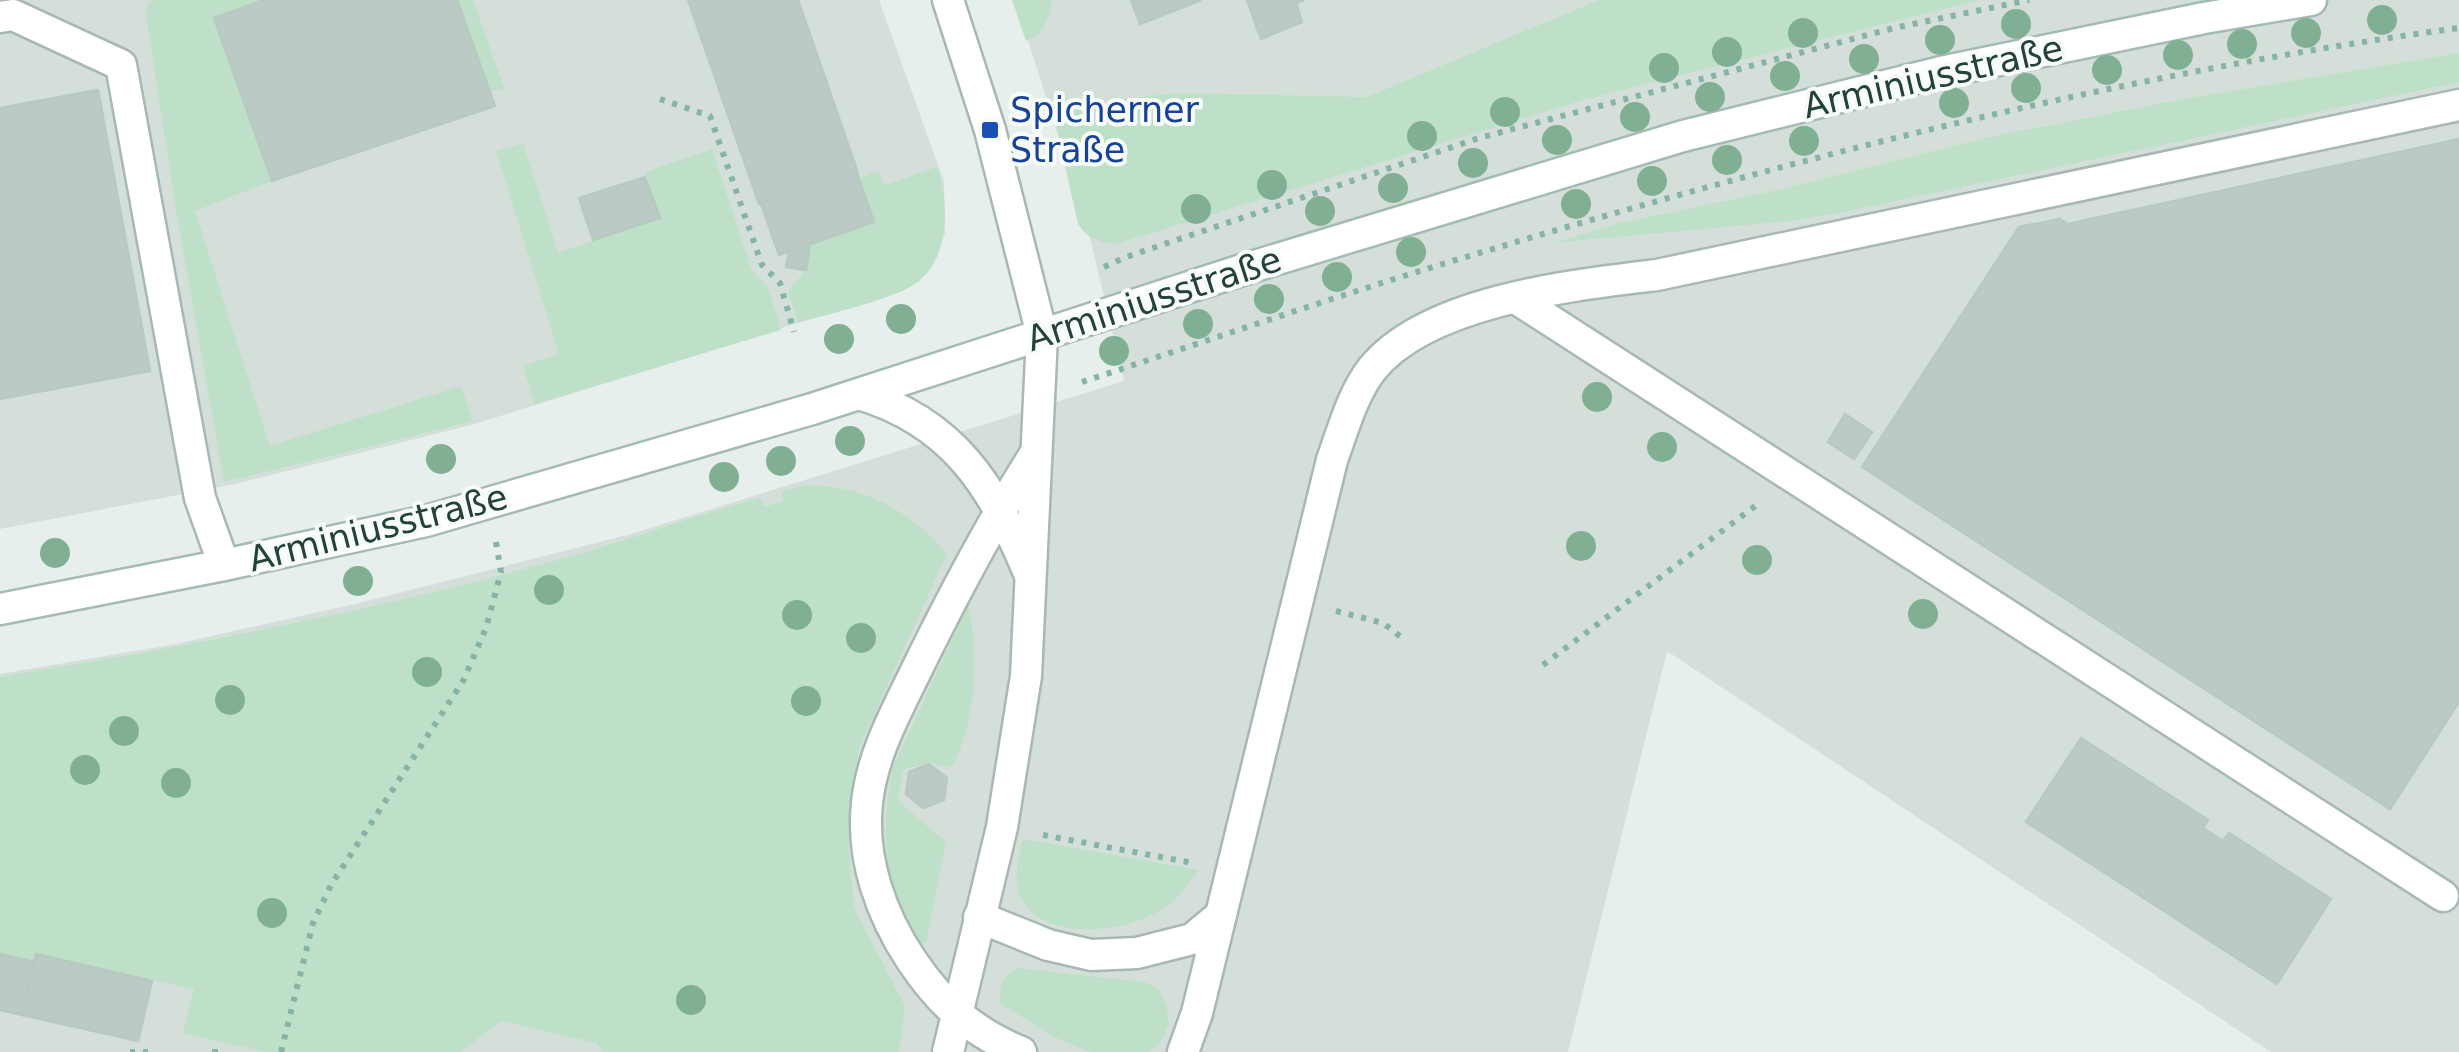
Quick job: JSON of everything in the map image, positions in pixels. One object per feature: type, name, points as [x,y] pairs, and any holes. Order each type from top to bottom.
[{"type":"street","points":[[948,0],[990,130],[1042,334],[1026,676],[1002,827],[948,1052]]},
{"type":"street","name":"Arminiusstraße","points":[[0,609],[426,521],[860,394],[1683,136],[1941,72],[2312,0]]},
{"type":"street","points":[[0,16],[13,15],[121,65],[200,498],[224,565]]},
{"type":"street","points":[[1183,1052],[1221,915],[1332,460],[1349,412],[1372,370],[1413,333],[1470,310],[1555,288],[1696,267],[2459,104]]},
{"type":"street","points":[[1518,298],[2443,896]]},
{"type":"street","points":[[860,394],[894,404],[940,438],[980,476],[1002,510],[1032,580]]},
{"type":"street","points":[[1020,1052],[956,1016],[927,983],[893,933],[872,873],[867,805],[879,750],[935,628],[1036,452]]},
{"type":"street","points":[[979,917],[1048,945],[1091,955],[1137,954],[1192,940],[1221,915]]},
{"type":"path","points":[[1126,256],[1478,138],[1894,28],[2029,0]]},
{"type":"path","points":[[1038,395],[1484,251],[1881,141],[2212,68],[2459,28]]},
{"type":"path","points":[[660,99],[710,116],[762,266],[780,283],[794,332]]},
{"type":"path","points":[[1543,666],[1793,477]]},
{"type":"path","points":[[281,1052],[313,923],[332,886],[463,681],[486,628],[500,572],[489,503]]},
{"type":"path","points":[[1298,602],[1383,623],[1402,638]]},
{"type":"path","points":[[1002,827],[1198,864]]},
{"type":"path","points":[[130,1052],[150,1052]]},
{"type":"shaded area","points":[[0,0],[879,0],[944,182],[945,234],[919,282],[765,334],[471,425],[235,484],[0,529]]},
{"type":"shaded area","points":[[1015,0],[2459,0],[2459,1052],[2271,1052],[1667,651],[1568,1052],[0,1052],[0,674],[176,644],[359,603],[631,534],[1124,381],[1087,225]]},
{"type":"green space","points":[[153,0],[264,0],[214,18],[272,181],[195,211],[270,446],[461,386],[473,421],[224,482],[145,8]]},
{"type":"green space","points":[[457,0],[473,0],[504,88],[489,92]]},
{"type":"green space","points":[[1012,0],[1052,0],[1045,25],[1026,41]]},
{"type":"green space","points":[[1599,0],[1978,0],[1583,100],[1116,244],[1094,239],[1078,224],[1053,112],[1174,93],[1367,97]]},
{"type":"green space","points":[[2459,53],[2459,82],[1839,213],[1553,243],[1620,223],[1769,192],[1985,138],[2183,99]]},
{"type":"green space","points":[[523,143],[558,253],[660,218],[646,172],[712,149],[752,271],[768,287],[781,330],[535,404],[523,366],[559,354],[496,151]]},
{"type":"green space","points":[[937,167],[944,199],[944,233],[933,264],[923,277],[886,297],[798,323],[788,291],[806,270],[810,244],[874,222],[859,179],[879,171],[884,185]]},
{"type":"green space","points":[[808,485],[849,490],[885,503],[917,525],[947,554],[859,748],[848,836],[854,908],[905,1006],[899,1052],[602,1052],[596,1043],[502,1021],[460,1052],[266,1052],[183,1033],[194,989],[36,954],[35,962],[0,954],[0,677],[221,638],[441,590],[586,552],[760,498],[764,507],[783,501],[782,491]]},
{"type":"green space","points":[[968,605],[974,645],[973,688],[959,751],[951,768],[929,762],[903,770],[898,801],[946,842],[926,943],[917,942],[905,923],[891,881],[886,836],[888,791],[892,769]]},
{"type":"green space","points":[[1023,839],[1199,870],[1168,905],[1140,920],[1104,928],[1066,927],[1034,914],[1019,894],[1017,870]]},
{"type":"green space","points":[[1017,968],[1144,982],[1158,988],[1169,1024],[1160,1043],[1149,1052],[1090,1052],[1054,1037],[1001,1004],[1002,983]]},
{"type":"building","points":[[264,0],[457,0],[495,106],[272,181],[214,18]]},
{"type":"building","points":[[688,0],[798,0],[857,170],[759,204]]},
{"type":"building","points":[[1131,0],[1201,0],[1140,24]]},
{"type":"building","points":[[1247,0],[1304,0],[1296,3],[1302,22],[1261,39]]},
{"type":"building","points":[[98,90],[150,371],[0,399],[0,108]]},
{"type":"building","points":[[2459,139],[2459,702],[2390,809],[1862,467],[2019,227],[2060,219],[2068,224]]},
{"type":"building","points":[[856,170],[874,222],[779,255],[761,204]]},
{"type":"building","points":[[645,177],[660,218],[593,240],[579,198]]},
{"type":"building","points":[[810,244],[806,270],[786,267],[789,252]]},
{"type":"building","points":[[1845,414],[1872,432],[1854,459],[1828,442]]},
{"type":"building","points":[[2081,738],[2208,820],[2203,828],[2223,841],[2229,833],[2331,899],[2277,984],[2026,822]]},
{"type":"building","points":[[929,764],[947,778],[944,800],[923,808],[906,794],[909,772]]},
{"type":"building","points":[[0,954],[35,962],[22,1015],[0,1010]]},
{"type":"building","points":[[36,954],[152,981],[138,1041],[22,1015]]},
{"type":"place","name":"Spicherner Straße","points":[[990,130]]}]
